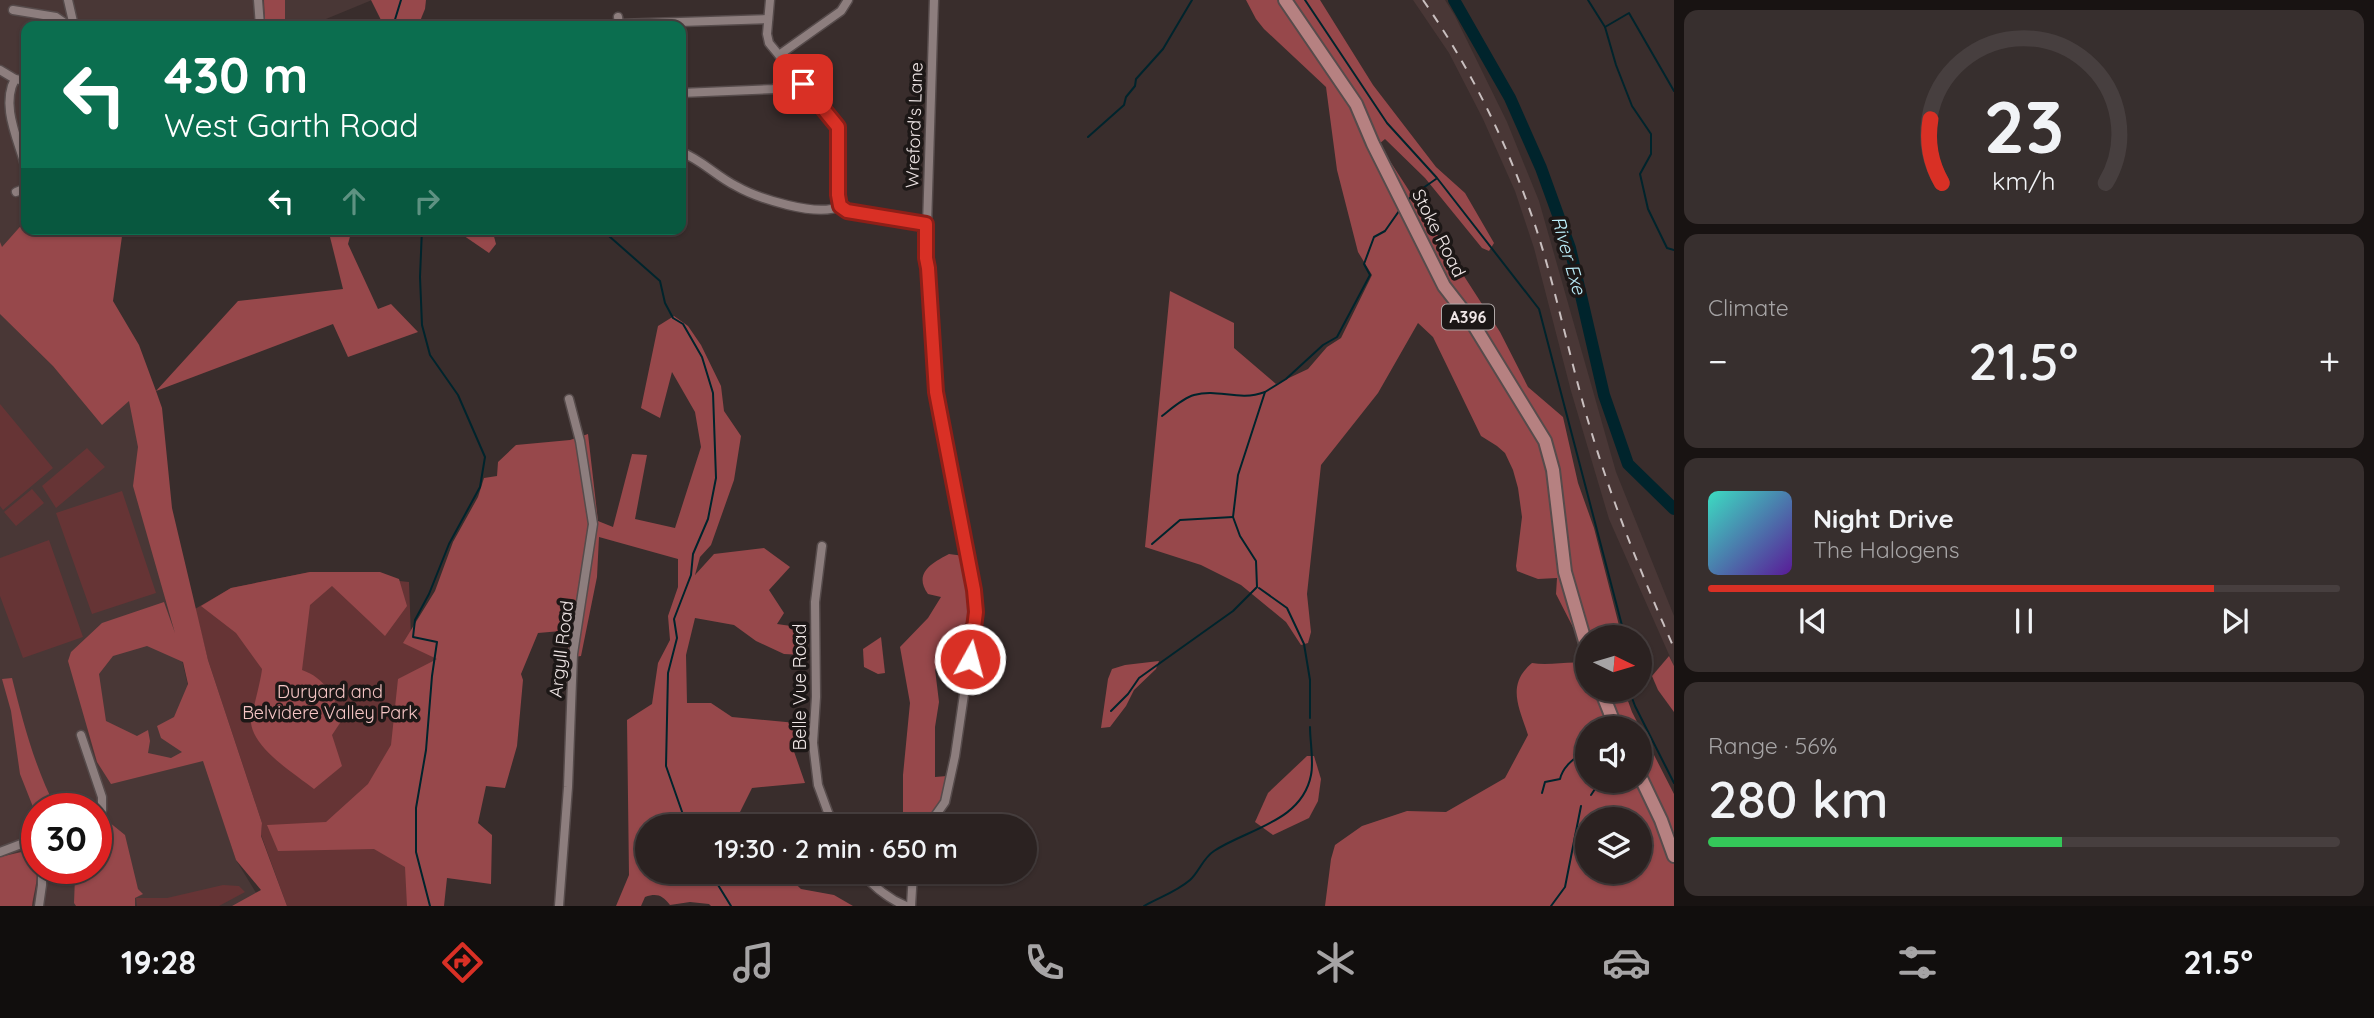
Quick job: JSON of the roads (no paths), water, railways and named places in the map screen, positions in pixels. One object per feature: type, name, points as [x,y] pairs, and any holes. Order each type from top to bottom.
[{"type":"main road","name":"Stoke Road","points":[[1285,0],[1356,104],[1373,145],[1444,286],[1472,322],[1545,441],[1553,470],[1565,572],[1580,625]]},
{"type":"main road","points":[[1648,793],[1674,856]]},
{"type":"street","points":[[68,0],[70,21]]},
{"type":"street","points":[[258,0],[260,21]]},
{"type":"street","points":[[770,0],[768,39],[838,127],[840,206],[847,211],[926,224]]},
{"type":"street","points":[[779,55],[841,11],[848,0]]},
{"type":"street","name":"Wreford's Lane","points":[[934,0],[926,258],[936,392],[976,612],[965,698],[949,785],[945,802],[936,814]]},
{"type":"street","points":[[13,10],[56,17],[63,21]]},
{"type":"street","points":[[686,21],[768,19]]},
{"type":"street","points":[[0,70],[21,80]]},
{"type":"street","points":[[686,93],[774,89],[795,74]]},
{"type":"street","points":[[15,79],[5,97],[5,112],[21,146]]},
{"type":"street","points":[[686,154],[748,192],[794,206],[829,210],[840,206]]},
{"type":"street","points":[[16,192],[21,190]]},
{"type":"street","name":"Argyll Road","points":[[559,906],[568,787],[571,673],[593,524],[580,441],[569,399]]},
{"type":"street","name":"Belle Vue Road","points":[[822,546],[815,602],[816,697],[813,743],[818,785],[829,814]]},
{"type":"street","points":[[81,735],[101,793]]},
{"type":"street","points":[[0,852],[21,844]]},
{"type":"street","points":[[39,906],[42,884]]},
{"type":"street","points":[[873,884],[897,902],[908,906],[911,884]]},
{"type":"waterway","points":[[395,21],[401,0]]},
{"type":"waterway","points":[[1088,137],[1124,105],[1136,79],[1163,49],[1192,0]]},
{"type":"waterway","points":[[1305,0],[1387,123],[1437,178],[1539,309],[1622,625]]},
{"type":"waterway","name":"River Exe","points":[[1454,0],[1510,98],[1541,168],[1570,248],[1604,395],[1628,464],[1674,509]]},
{"type":"waterway","points":[[1588,0],[1605,27],[1632,106],[1651,134],[1651,154],[1640,174],[1648,209],[1667,248],[1674,250]]},
{"type":"waterway","points":[[1605,27],[1629,13],[1674,91]]},
{"type":"waterway","points":[[1407,201],[1436,179]]},
{"type":"waterway","points":[[1111,711],[1139,678],[1233,611],[1257,587],[1256,561],[1240,536],[1233,517],[1238,475],[1265,392],[1286,379],[1323,345],[1337,337],[1370,275],[1364,264],[1374,237],[1385,231],[1399,211]]},
{"type":"waterway","points":[[422,235],[422,325],[430,355],[458,395],[485,457],[480,487],[449,544],[429,594],[415,620],[413,637],[437,642],[426,750],[416,808],[416,852],[430,906]]},
{"type":"waterway","points":[[608,235],[660,281],[665,303],[673,318],[683,324],[702,357],[713,393],[716,478],[708,519],[693,554],[691,575],[674,619],[677,638],[668,673],[666,766],[683,814]]},
{"type":"waterway","points":[[1162,416],[1181,401],[1194,395],[1212,393],[1246,396],[1265,392]]},
{"type":"waterway","points":[[1152,544],[1180,520],[1233,517]]},
{"type":"waterway","points":[[1259,588],[1287,608],[1304,644],[1310,680],[1310,718]]},
{"type":"waterway","points":[[1634,702],[1674,783]]},
{"type":"waterway","points":[[1144,906],[1190,880],[1214,851],[1272,822],[1297,804],[1306,791],[1311,775],[1310,727]]},
{"type":"waterway","points":[[1542,793],[1545,782],[1560,779],[1566,767],[1575,758]]},
{"type":"waterway","points":[[1551,906],[1565,887],[1581,806]]},
{"type":"waterway","points":[[717,884],[731,906]]},
{"type":"railway","points":[[1423,0],[1458,54],[1488,110],[1514,168],[1544,254],[1584,408],[1601,461],[1630,542],[1674,648]]},
{"type":"park label","name":"Duryard and Belvidere Valley Park","points":[[330,701]]}]
